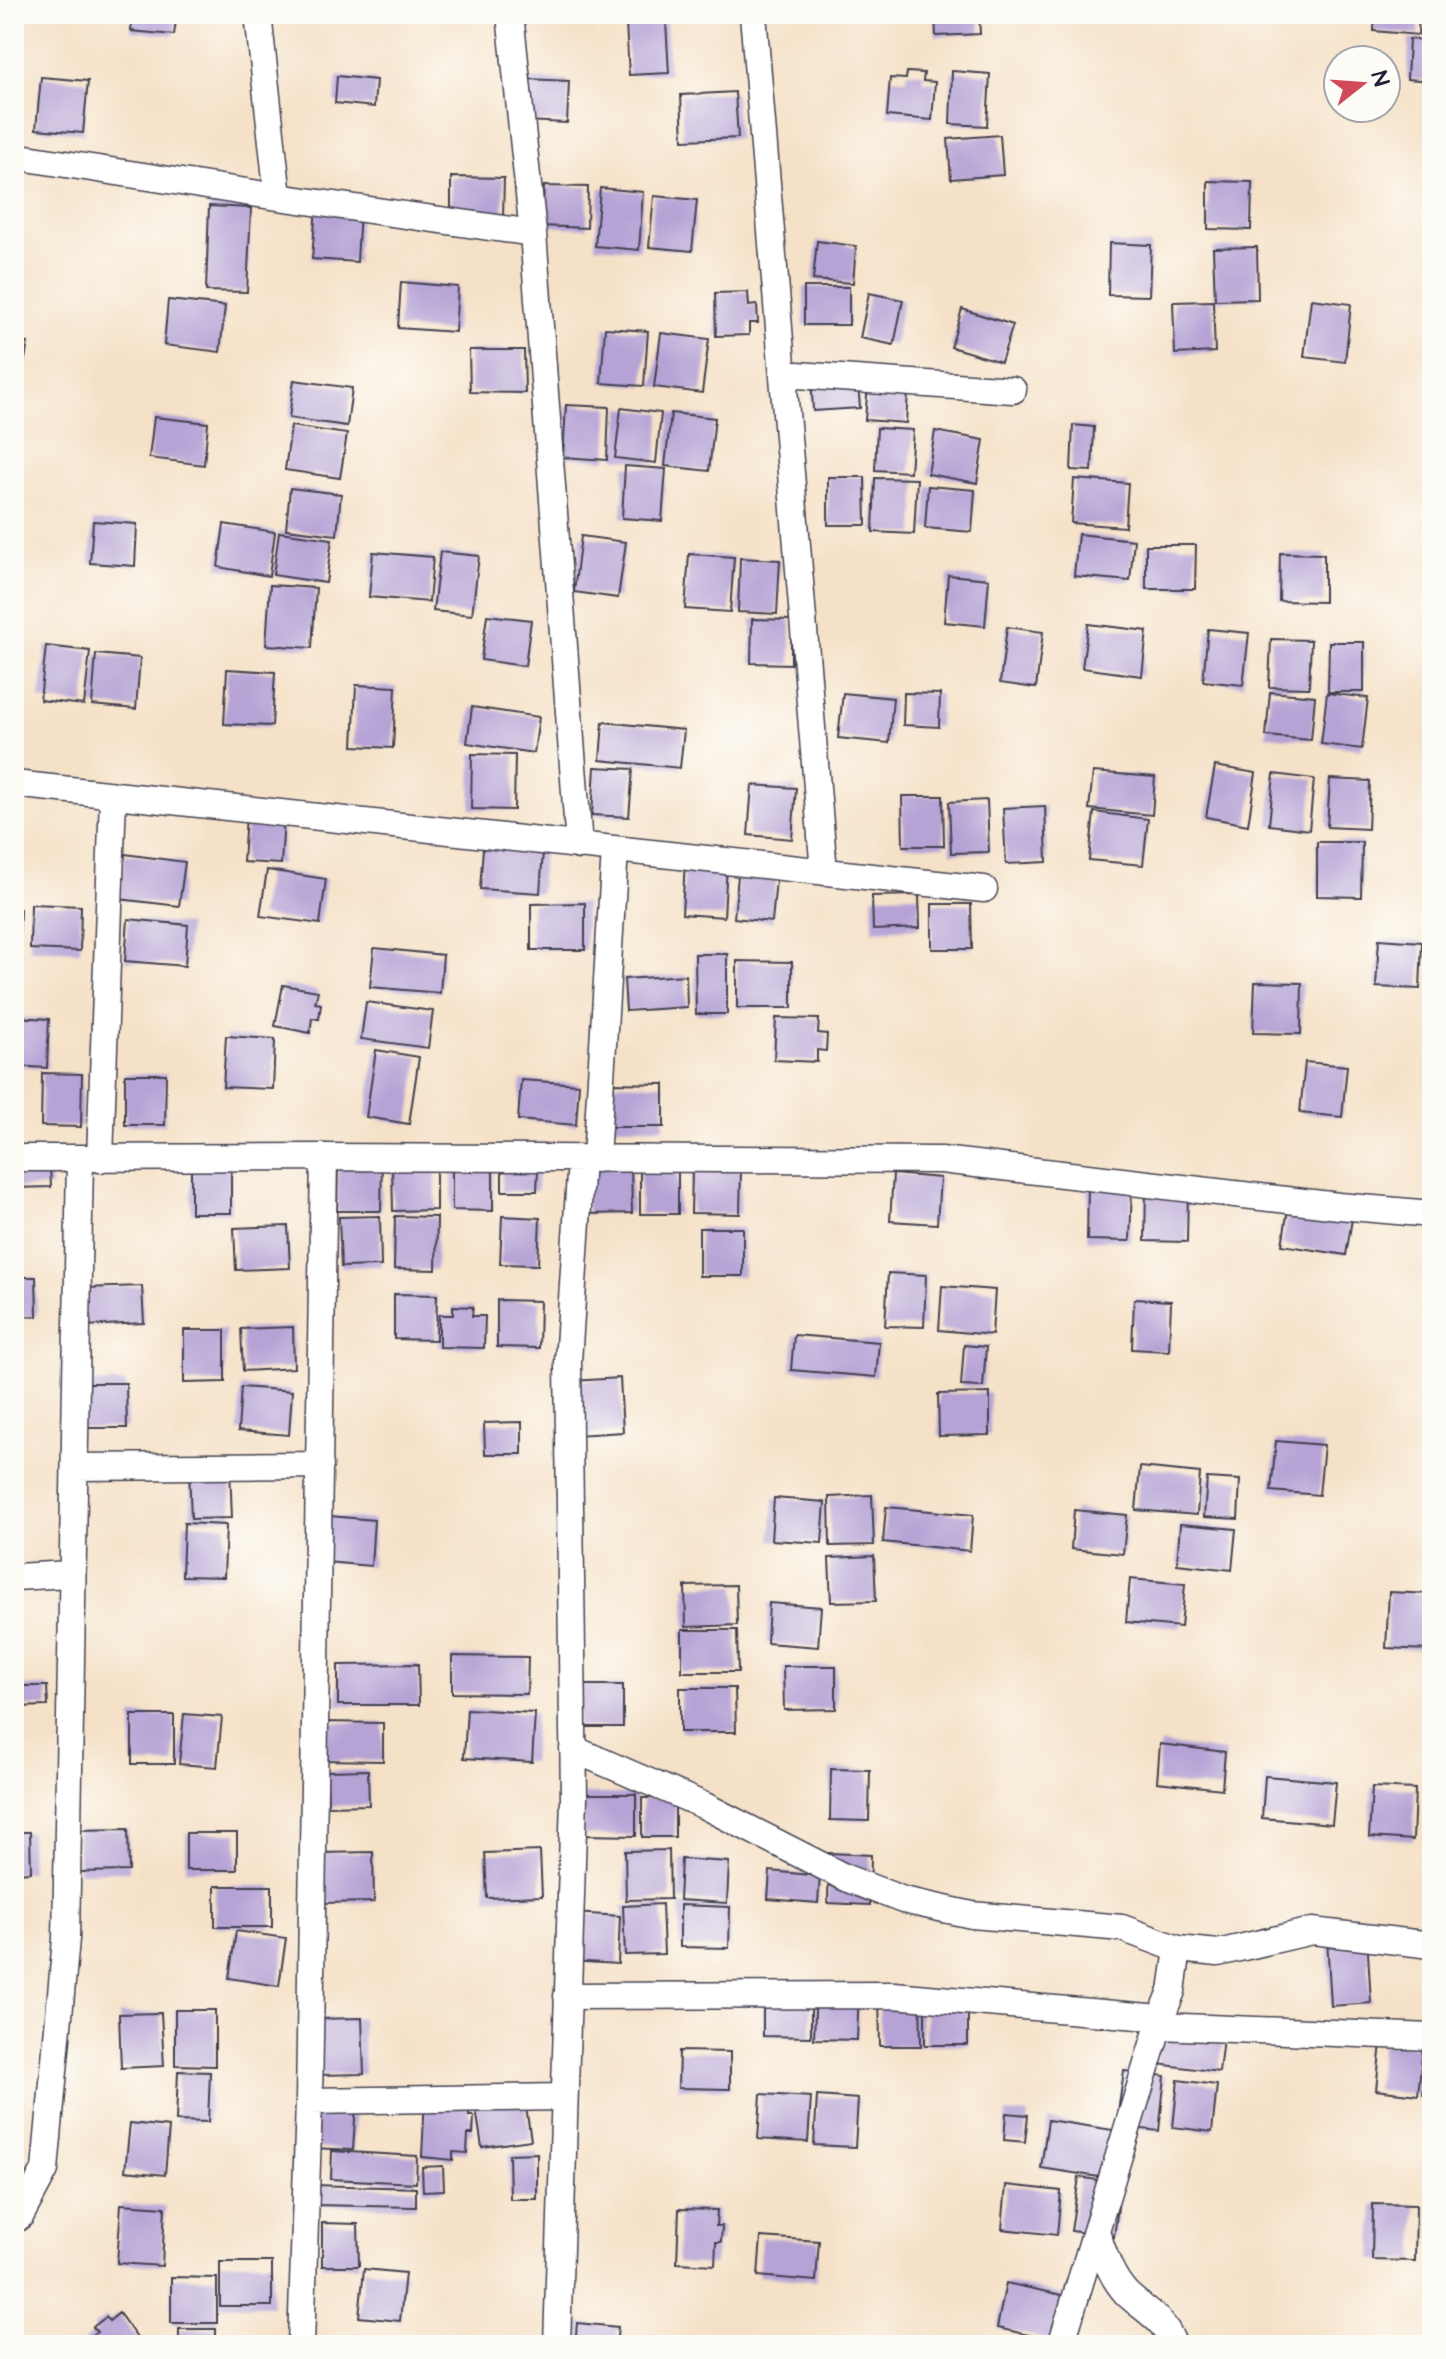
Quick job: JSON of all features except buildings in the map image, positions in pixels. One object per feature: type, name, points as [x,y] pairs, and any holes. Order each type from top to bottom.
[{"type":"street","points":[[258,14],[278,197]]},
{"type":"street","points":[[510,14],[533,233],[579,846]]},
{"type":"street","points":[[753,14],[824,872]]},
{"type":"street","points":[[14,156],[533,233]]},
{"type":"street","points":[[783,374],[1013,390]]},
{"type":"street","points":[[14,784],[984,889]]},
{"type":"street","points":[[14,2221],[21,2215],[45,2170],[66,1939],[75,1467],[90,1159],[113,796]]},
{"type":"street","points":[[557,2345],[573,1749],[568,1362],[615,850]]},
{"type":"street","points":[[301,2345],[309,2101],[324,1157]]},
{"type":"street","points":[[14,1158],[941,1160],[1324,1205],[1432,1214]]},
{"type":"street","points":[[75,1467],[320,1465]]},
{"type":"street","points":[[14,1577],[71,1574]]},
{"type":"street","points":[[573,1749],[705,1806],[846,1878],[903,1900],[972,1915],[1122,1928],[1178,1949],[1218,1953],[1312,1931],[1432,1945]]},
{"type":"street","points":[[1061,2345],[1172,1991],[1178,1949]]},
{"type":"street","points":[[1172,1991],[1218,1953]]},
{"type":"street","points":[[567,1996],[894,1995],[1160,2022],[1432,2037]]},
{"type":"street","points":[[309,2101],[564,2097]]},
{"type":"street","points":[[1096,2231],[1112,2274],[1126,2293],[1163,2324],[1173,2345]]}]
